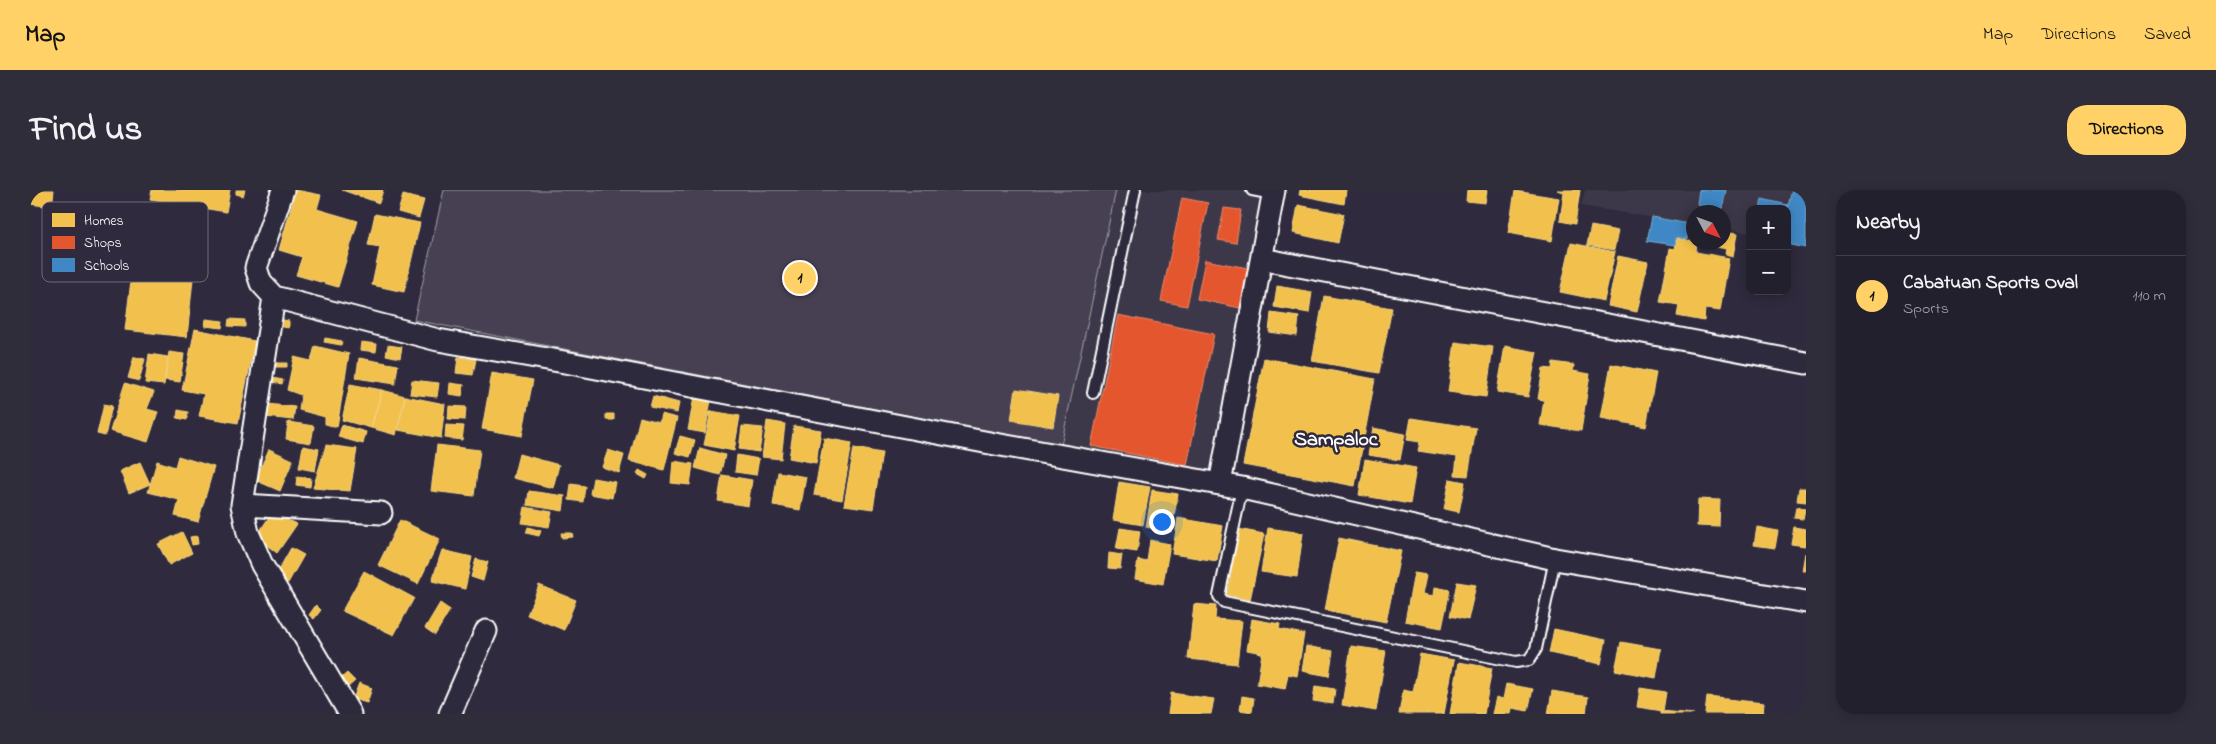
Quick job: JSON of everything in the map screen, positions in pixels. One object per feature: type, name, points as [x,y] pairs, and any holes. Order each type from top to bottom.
[{"type":"street","points":[[283,190],[256,268],[261,283],[274,297],[438,340],[570,362],[976,440],[1242,488],[1555,559],[1806,602]]},
{"type":"street","points":[[1220,484],[1273,192]]},
{"type":"street","points":[[1262,259],[1806,362]]},
{"type":"street","points":[[274,297],[242,505],[248,533],[262,565],[350,714]]},
{"type":"street","points":[[242,505],[382,513]]},
{"type":"street","points":[[450,714],[486,631]]},
{"type":"lane","points":[[1093,393],[1135,190]]},
{"type":"lane","points":[[1252,190],[1273,192]]},
{"type":"lane","points":[[1242,488],[1219,596],[1224,602],[1516,662],[1529,660],[1536,649],[1555,559]]},
{"type":"shaded area","points":[[444,190],[1116,190],[1061,445],[414,320]]},
{"type":"shaded area","points":[[1116,190],[1262,190],[1212,478],[1061,445]]},
{"type":"shaded area","points":[[1585,190],[1806,190],[1791,230],[1791,205],[1746,205],[1746,232],[1731,230],[1731,205],[1686,205],[1686,223],[1581,206]]},
{"type":"building: Homes","points":[[30,190],[54,190],[53,202],[42,202],[42,206],[30,204]]},
{"type":"building: Homes","points":[[152,190],[230,190],[226,212],[208,209],[208,202],[168,202],[150,199]]},
{"type":"building: Homes","points":[[236,190],[245,190],[243,196],[236,194]]},
{"type":"building: Homes","points":[[296,190],[321,195],[317,209],[358,221],[338,287],[296,275],[302,257],[279,250]]},
{"type":"building: Homes","points":[[342,190],[383,190],[379,203]]},
{"type":"building: Homes","points":[[1300,190],[1346,190],[1344,204],[1299,195]]},
{"type":"building: Homes","points":[[1467,190],[1487,190],[1485,203],[1466,201]]},
{"type":"building: Homes","points":[[1557,190],[1580,190],[1575,224],[1560,221],[1564,192]]},
{"type":"building: Homes","points":[[1515,191],[1559,198],[1552,241],[1508,233]]},
{"type":"building: Homes","points":[[403,195],[424,200],[419,218],[398,212]]},
{"type":"building: Homes","points":[[1298,205],[1344,214],[1338,243],[1293,233]]},
{"type":"building: Homes","points":[[375,214],[420,223],[404,292],[372,285],[380,247],[368,245]]},
{"type":"building: Homes","points":[[1591,226],[1618,231],[1614,250],[1587,245]]},
{"type":"building: Homes","points":[[1731,233],[1737,234],[1733,256],[1725,254],[1726,250],[1731,250]]},
{"type":"building: Homes","points":[[1677,238],[1686,240],[1686,250],[1696,250],[1696,252],[1729,258],[1720,311],[1705,309],[1704,321],[1677,316],[1679,305],[1660,302],[1670,248],[1675,249]]},
{"type":"building: Homes","points":[[1571,243],[1615,252],[1604,301],[1560,292]]},
{"type":"building: Homes","points":[[1618,256],[1648,262],[1637,312],[1608,306]]},
{"type":"building: Homes","points":[[131,282],[193,282],[187,337],[125,330]]},
{"type":"building: Homes","points":[[1277,286],[1312,292],[1309,313],[1274,307]]},
{"type":"building: Homes","points":[[1324,296],[1392,308],[1379,373],[1312,361]]},
{"type":"building: Homes","points":[[1271,313],[1299,317],[1297,336],[1269,332]]},
{"type":"building: Homes","points":[[206,319],[223,321],[222,328],[205,326]]},
{"type":"building: Homes","points":[[229,319],[245,320],[245,327],[228,326]]},
{"type":"building: Homes","points":[[278,319],[289,321],[289,328],[277,326]]},
{"type":"building: Homes","points":[[195,329],[255,341],[238,423],[199,416],[204,394],[182,390]]},
{"type":"building: Homes","points":[[325,338],[342,341],[341,345],[324,342]]},
{"type":"building: Homes","points":[[361,342],[377,344],[376,352],[360,350]]},
{"type":"building: Homes","points":[[1455,342],[1493,347],[1486,397],[1448,392]]},
{"type":"building: Homes","points":[[388,345],[402,347],[400,358],[386,355]]},
{"type":"building: Homes","points":[[315,346],[349,354],[337,427],[325,424],[325,417],[299,410],[301,395],[287,390],[294,357],[311,361]]},
{"type":"building: Homes","points":[[1505,346],[1537,352],[1528,397],[1497,392]]},
{"type":"building: Homes","points":[[169,352],[184,354],[180,382],[165,380]]},
{"type":"building: Homes","points":[[149,354],[168,357],[164,385],[145,383]]},
{"type":"building: Homes","points":[[134,357],[145,359],[139,381],[128,378]]},
{"type":"building: Homes","points":[[458,357],[476,359],[473,375],[456,373]]},
{"type":"building: Homes","points":[[359,358],[398,365],[395,384],[356,378]]},
{"type":"building: Homes","points":[[1264,358],[1375,379],[1355,486],[1243,465]]},
{"type":"building: Homes","points":[[1553,362],[1574,365],[1573,371],[1590,374],[1581,431],[1540,425],[1544,400],[1538,399],[1543,368],[1552,369]]},
{"type":"building: Homes","points":[[275,363],[287,363],[287,367],[274,367]]},
{"type":"building: Homes","points":[[1611,364],[1656,373],[1646,427],[1601,418]]},
{"type":"building: Homes","points":[[492,373],[533,380],[522,436],[482,429]]},
{"type":"building: Homes","points":[[272,378],[283,380],[282,384],[272,382]]},
{"type":"building: Homes","points":[[412,380],[439,383],[437,397],[410,394]]},
{"type":"building: Homes","points":[[125,383],[154,392],[147,409],[158,412],[148,442],[110,431]]},
{"type":"building: Homes","points":[[450,383],[464,385],[462,396],[449,394]]},
{"type":"building: Homes","points":[[350,384],[382,390],[371,428],[342,420]]},
{"type":"building: Homes","points":[[1016,389],[1058,396],[1053,427],[1011,420]]},
{"type":"building: Homes","points":[[382,390],[405,396],[396,435],[371,428]]},
{"type":"building: Homes","points":[[405,396],[445,404],[441,438],[398,430]]},
{"type":"building: Homes","points":[[653,396],[679,403],[677,413],[650,407]]},
{"type":"building: Homes","points":[[694,397],[711,400],[705,433],[688,430]]},
{"type":"building: Homes","points":[[104,404],[112,406],[105,436],[97,434]]},
{"type":"building: Homes","points":[[267,404],[295,407],[293,420],[265,417]]},
{"type":"building: Homes","points":[[449,406],[466,407],[465,420],[448,419]]},
{"type":"building: Homes","points":[[178,410],[188,412],[187,420],[177,418]]},
{"type":"building: Homes","points":[[711,411],[740,416],[734,451],[704,445]]},
{"type":"building: Homes","points":[[606,414],[614,414],[614,420],[606,420]]},
{"type":"building: Homes","points":[[661,414],[677,418],[664,470],[629,461],[640,417],[659,422]]},
{"type":"building: Homes","points":[[1411,418],[1476,428],[1468,476],[1455,475],[1457,457],[1418,451],[1420,442],[1407,440]]},
{"type":"building: Homes","points":[[767,421],[785,424],[781,459],[762,457]]},
{"type":"building: Homes","points":[[288,422],[314,426],[311,443],[286,439]]},
{"type":"building: Homes","points":[[342,425],[366,432],[363,444],[338,437]]},
{"type":"building: Homes","points":[[446,425],[464,426],[462,440],[445,438]]},
{"type":"building: Homes","points":[[742,426],[763,428],[759,452],[739,449]]},
{"type":"building: Homes","points":[[794,426],[821,430],[816,463],[789,458]]},
{"type":"building: Homes","points":[[1373,428],[1405,434],[1400,460],[1368,455]]},
{"type":"building: Homes","points":[[680,436],[695,440],[690,457],[675,453]]},
{"type":"building: Homes","points":[[824,438],[852,443],[842,500],[814,495]]},
{"type":"building: Homes","points":[[326,445],[357,449],[350,491],[313,488]]},
{"type":"building: Homes","points":[[437,445],[480,450],[474,496],[431,491]]},
{"type":"building: Homes","points":[[303,446],[319,449],[315,471],[299,468]]},
{"type":"building: Homes","points":[[700,448],[725,455],[720,475],[695,468]]},
{"type":"building: Homes","points":[[854,448],[882,453],[873,509],[844,505]]},
{"type":"building: Homes","points":[[269,449],[293,460],[280,491],[255,480]]},
{"type":"building: Homes","points":[[608,450],[624,455],[619,473],[602,467]]},
{"type":"building: Homes","points":[[519,454],[559,465],[553,488],[513,478]]},
{"type":"building: Homes","points":[[737,455],[759,459],[756,475],[735,472]]},
{"type":"building: Homes","points":[[178,456],[214,467],[198,522],[175,516],[179,500],[148,492],[157,461],[175,467]]},
{"type":"building: Homes","points":[[1365,459],[1416,468],[1410,504],[1359,495]]},
{"type":"building: Homes","points":[[673,461],[693,464],[690,485],[671,483]]},
{"type":"building: Homes","points":[[140,462],[150,484],[129,493],[120,471]]},
{"type":"building: Homes","points":[[639,470],[648,475],[646,479],[637,474]]},
{"type":"building: Homes","points":[[778,472],[806,477],[800,510],[773,505]]},
{"type":"building: Homes","points":[[722,475],[752,480],[748,506],[718,501]]},
{"type":"building: Homes","points":[[297,476],[311,478],[310,487],[296,485]]},
{"type":"building: Homes","points":[[593,478],[615,482],[612,498],[590,494]]},
{"type":"building: Homes","points":[[1450,479],[1465,482],[1459,512],[1444,509]]},
{"type":"building: Homes","points":[[1119,482],[1150,487],[1143,525],[1113,520]]},
{"type":"building: Homes","points":[[571,484],[585,486],[583,502],[569,500]]},
{"type":"building: Homes","points":[[1799,488],[1806,488],[1806,502],[1797,501]]},
{"type":"building: Homes","points":[[1152,490],[1178,494],[1171,532],[1146,527]]},
{"type":"building: Homes","points":[[529,491],[565,496],[563,511],[527,505]]},
{"type":"building: Homes","points":[[1698,499],[1720,500],[1719,527],[1697,526]]},
{"type":"building: Homes","points":[[525,507],[552,512],[549,527],[522,523]]},
{"type":"building: Homes","points":[[1796,507],[1805,509],[1803,519],[1794,518]]},
{"type":"building: Homes","points":[[271,514],[297,524],[277,553],[256,537]]},
{"type":"building: Homes","points":[[1178,518],[1223,526],[1217,561],[1172,554]]},
{"type":"building: Homes","points":[[400,520],[440,539],[418,584],[378,565]]},
{"type":"building: Homes","points":[[528,527],[541,531],[539,536],[526,533]]},
{"type":"building: Homes","points":[[1757,527],[1778,531],[1775,548],[1754,545]]},
{"type":"building: Homes","points":[[1794,527],[1806,529],[1805,546],[1791,544]]},
{"type":"building: Homes","points":[[1120,528],[1140,531],[1137,552],[1116,549]]},
{"type":"building: Homes","points":[[1268,528],[1303,533],[1297,577],[1261,572]]},
{"type":"building: Homes","points":[[1238,529],[1264,534],[1250,600],[1227,595]]},
{"type":"building: Homes","points":[[182,532],[192,553],[169,565],[158,544]]},
{"type":"building: Homes","points":[[561,533],[572,533],[573,537],[562,538]]},
{"type":"building: Homes","points":[[197,536],[198,544],[192,545],[190,537]]},
{"type":"building: Homes","points":[[1339,538],[1401,551],[1386,622],[1325,610]]},
{"type":"building: Homes","points":[[1150,540],[1170,544],[1163,584],[1135,579],[1138,560],[1147,562]]},
{"type":"building: Homes","points":[[291,548],[304,555],[288,583],[275,576]]},
{"type":"building: Homes","points":[[442,550],[472,557],[465,589],[432,581]]},
{"type":"building: Homes","points":[[1109,553],[1122,555],[1120,569],[1108,568]]},
{"type":"building: Homes","points":[[1805,553],[1806,571],[1802,571]]},
{"type":"building: Homes","points":[[476,559],[488,562],[483,581],[471,577]]},
{"type":"building: Homes","points":[[364,571],[414,598],[394,635],[342,611]]},
{"type":"building: Homes","points":[[1414,573],[1427,575],[1423,594],[1434,596],[1435,587],[1450,590],[1442,628],[1405,621]]},
{"type":"building: Homes","points":[[1457,582],[1476,585],[1468,620],[1450,616]]},
{"type":"building: Homes","points":[[539,585],[576,600],[564,630],[527,615]]},
{"type":"building: Homes","points":[[440,603],[450,610],[435,635],[425,628]]},
{"type":"building: Homes","points":[[1194,604],[1216,606],[1215,619],[1242,621],[1237,664],[1188,659]]},
{"type":"building: Homes","points":[[316,605],[321,610],[314,619],[309,615]]},
{"type":"building: Homes","points":[[1252,619],[1280,624],[1279,629],[1304,634],[1297,676],[1288,674],[1285,689],[1257,684],[1262,653],[1247,650]]},
{"type":"building: Homes","points":[[1554,629],[1606,640],[1601,664],[1549,653]]},
{"type":"building: Homes","points":[[1621,642],[1661,649],[1656,678],[1615,670]]},
{"type":"building: Homes","points":[[1306,646],[1333,651],[1329,676],[1302,671]]},
{"type":"building: Homes","points":[[1351,646],[1386,651],[1376,711],[1342,705]]},
{"type":"building: Homes","points":[[1420,654],[1454,660],[1444,714],[1399,714],[1403,690],[1413,692]]},
{"type":"building: Homes","points":[[1459,662],[1492,668],[1484,714],[1450,714]]},
{"type":"building: Homes","points":[[347,673],[355,681],[347,688],[339,680]]},
{"type":"building: Homes","points":[[359,683],[372,688],[367,703],[353,699]]},
{"type":"building: Homes","points":[[1506,684],[1533,689],[1528,711],[1512,708],[1511,714],[1492,714],[1496,697],[1503,699]]},
{"type":"building: Homes","points":[[1315,686],[1335,689],[1333,704],[1313,701]]},
{"type":"building: Homes","points":[[1640,688],[1666,692],[1663,711],[1637,707]]},
{"type":"building: Homes","points":[[1552,691],[1588,697],[1586,714],[1548,714]]},
{"type":"building: Homes","points":[[1171,693],[1214,699],[1211,714],[1168,714]]},
{"type":"building: Homes","points":[[1242,696],[1254,698],[1252,712],[1240,710]]},
{"type":"building: Homes","points":[[1707,697],[1764,703],[1763,714],[1705,714]]},
{"type":"building: Homes","points":[[1661,711],[1694,714],[1661,714]]},
{"type":"building: Shops","points":[[1182,198],[1208,203],[1187,306],[1161,301]]},
{"type":"building: Shops","points":[[1224,208],[1241,210],[1236,243],[1218,240]]},
{"type":"building: Shops","points":[[1205,260],[1248,268],[1240,308],[1197,299]]},
{"type":"building: Shops","points":[[1118,315],[1214,334],[1187,465],[1091,446]]},
{"type":"building: Schools","points":[[1699,190],[1726,190],[1723,205],[1697,204]]},
{"type":"building: Schools","points":[[1792,190],[1806,190],[1806,248],[1791,245],[1791,205],[1788,205]]},
{"type":"building: Schools","points":[[1762,199],[1788,205],[1761,205]]},
{"type":"building: Schools","points":[[1652,217],[1686,223],[1686,239],[1676,237],[1675,245],[1647,241]]},
{"type":"place","name":"Cabatuan Sports Oval","points":[[800,278]]},
{"type":"district","name":"Sampaloc","points":[[1336,438]]}]
